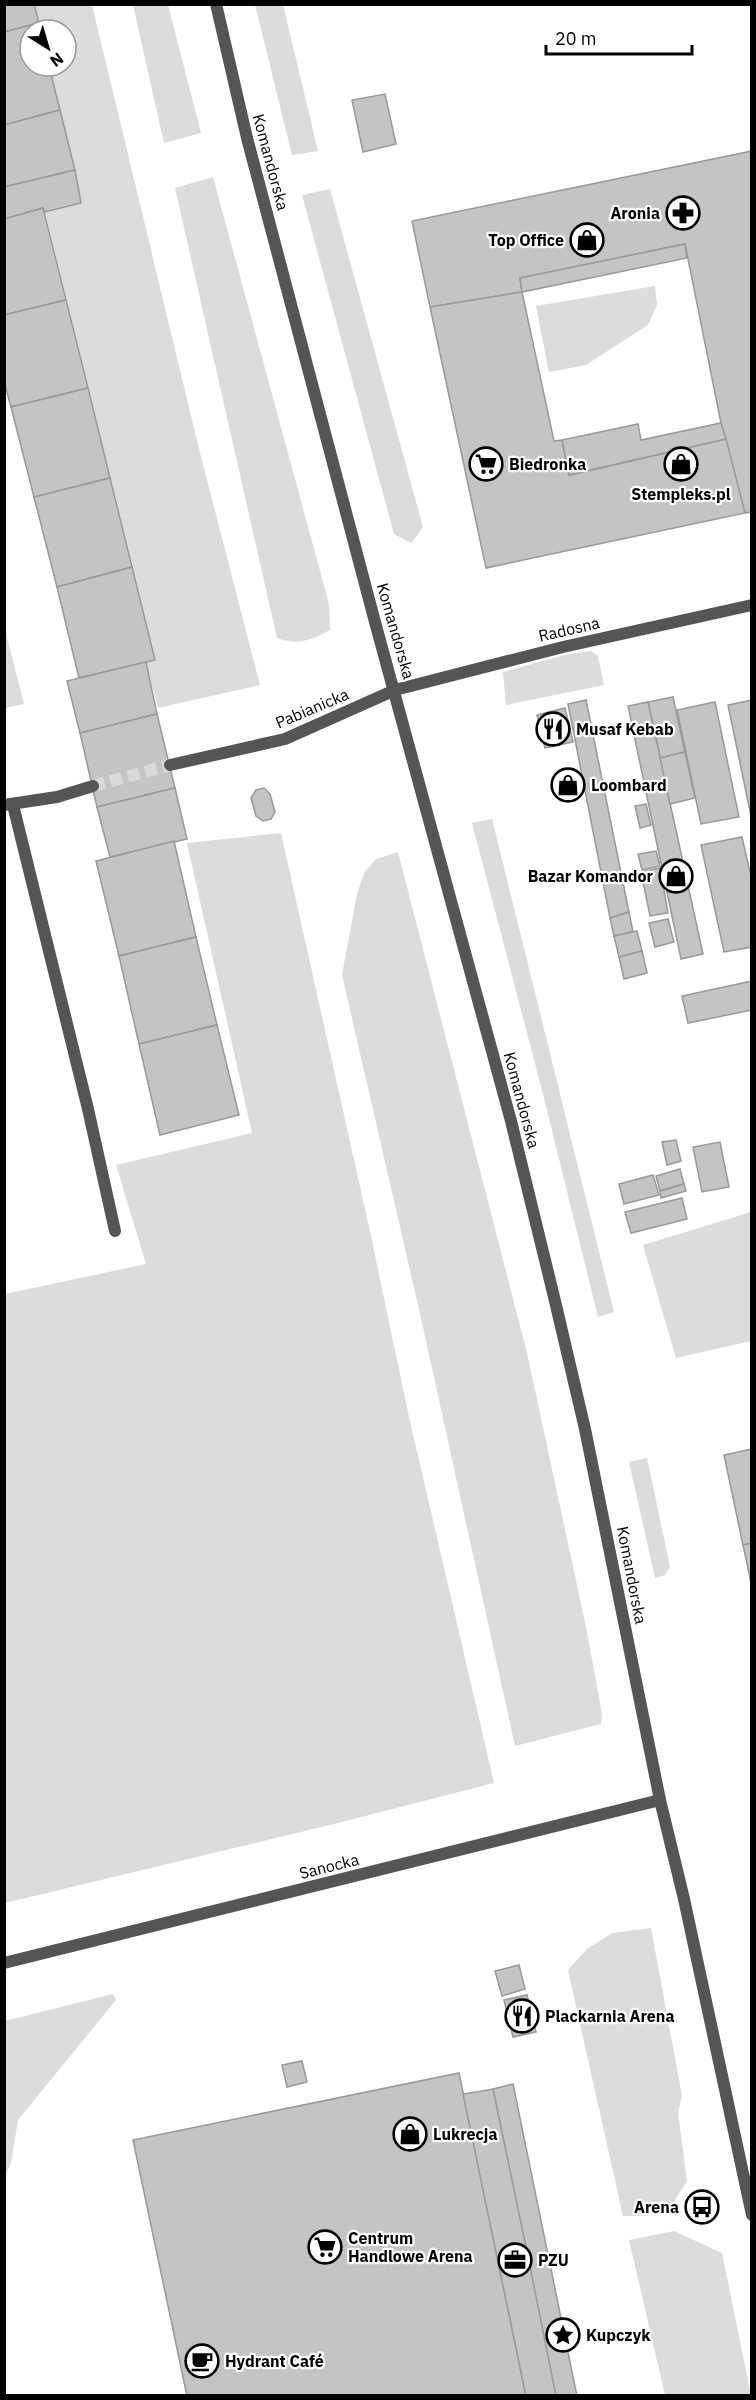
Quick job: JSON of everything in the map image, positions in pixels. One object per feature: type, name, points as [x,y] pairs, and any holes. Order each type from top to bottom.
[{"type":"street","name":"Komandorska","points":[[216,4],[247,138],[375,622],[511,1121],[558,1311],[585,1429],[660,1800],[684,1899],[752,2215]]},
{"type":"street","name":"Radosna","points":[[395,690],[563,647],[752,605]]},
{"type":"street","name":"Pabianicka","points":[[170,765],[285,739],[395,690]]},
{"type":"street","points":[[93,786],[57,796],[9,805],[88,1109],[116,1231]]},
{"type":"street","name":"Sanocka","points":[[4,1964],[660,1800]]},
{"type":"shaded area","points":[[34,5],[92,5],[199,449],[260,685],[158,708],[146,662],[155,659],[45,212],[81,202],[52,78],[78,78],[78,18],[37,18]]},
{"type":"shaded area","points":[[133,5],[168,5],[201,133],[164,143]]},
{"type":"shaded area","points":[[255,5],[283,5],[318,151],[292,155]]},
{"type":"shaded area","points":[[213,177],[329,604],[330,630],[304,641],[292,642],[277,638],[175,188]]},
{"type":"shaded area","points":[[330,189],[423,527],[411,543],[394,534],[302,195]]},
{"type":"shaded area","points":[[655,286],[657,305],[648,325],[586,365],[549,372],[536,306]]},
{"type":"shaded area","points":[[4,626],[24,704],[5,708],[4,708]]},
{"type":"shaded area","points":[[591,651],[598,656],[604,685],[506,705],[503,672],[564,655]]},
{"type":"shaded area","points":[[492,819],[614,1312],[598,1317],[543,1094],[472,823]]},
{"type":"shaded area","points":[[281,833],[409,1417],[494,1783],[5,1903],[5,1294],[146,1264],[116,1165],[252,1133],[187,843]]},
{"type":"shaded area","points":[[398,852],[527,1353],[586,1627],[602,1714],[601,1724],[515,1746],[421,1318],[342,975],[357,894],[364,873],[376,859]]},
{"type":"shaded area","points":[[751,1212],[751,1341],[676,1358],[643,1245]]},
{"type":"shaded area","points":[[647,1458],[670,1567],[665,1575],[655,1578],[629,1462]]},
{"type":"shaded area","points":[[651,1928],[682,2096],[678,2113],[687,2181],[669,2210],[644,2216],[623,2216],[568,1970],[587,1949],[612,1933]]},
{"type":"shaded area","points":[[113,1994],[116,2000],[18,2120],[11,2163],[5,2176],[5,2021]]},
{"type":"shaded area","points":[[674,2231],[722,2253],[751,2395],[665,2395],[629,2240]]},
{"type":"building","points":[[4,4],[34,4],[38,18],[18,18],[18,28],[4,32]]},
{"type":"building","points":[[18,28],[18,78],[52,78],[60,110],[4,125],[4,32]]},
{"type":"building","points":[[385,94],[396,144],[363,152],[352,100]]},
{"type":"building","points":[[60,110],[75,170],[4,187],[4,125]]},
{"type":"building","points":[[752,151],[752,512],[745,513],[721,423],[685,244],[520,278],[522,292],[430,307],[412,221]]},
{"type":"building","points":[[75,170],[81,203],[45,212],[43,208],[4,219],[4,187]]},
{"type":"building","points":[[43,208],[66,300],[4,315],[4,219]]},
{"type":"building","points":[[685,244],[687,258],[522,292],[520,278]]},
{"type":"building","points":[[522,292],[554,441],[562,440],[569,475],[726,439],[745,513],[486,568],[430,307]]},
{"type":"building","points":[[66,300],[88,388],[11,407],[4,382],[4,315]]},
{"type":"building","points":[[88,388],[110,478],[34,497],[11,407]]},
{"type":"building","points":[[721,423],[726,439],[569,475],[562,440],[638,424],[641,440]]},
{"type":"building","points":[[110,478],[132,567],[57,587],[34,497]]},
{"type":"building","points":[[132,567],[155,660],[79,678],[57,587]]},
{"type":"building","points":[[146,662],[157,714],[80,733],[67,681]]},
{"type":"building","points":[[673,697],[685,752],[660,758],[648,702]]},
{"type":"building","points":[[586,700],[629,912],[610,918],[568,704]]},
{"type":"building","points":[[752,700],[752,821],[728,705]]},
{"type":"building","points":[[648,702],[703,954],[681,959],[628,706]]},
{"type":"building","points":[[715,702],[739,817],[701,824],[677,710]]},
{"type":"building","points":[[565,708],[573,742],[545,748],[537,715]]},
{"type":"building","points":[[157,714],[175,788],[97,807],[80,733]]},
{"type":"building","points":[[685,752],[695,798],[670,804],[660,758]]},
{"type":"building","points":[[175,788],[187,839],[110,857],[97,807]]},
{"type":"building","points":[[264,788],[270,794],[275,812],[271,819],[263,821],[256,816],[251,798],[256,790]]},
{"type":"building","points":[[646,804],[651,825],[640,828],[635,806]]},
{"type":"building","points":[[742,837],[752,881],[752,947],[724,952],[701,845]]},
{"type":"building","points":[[174,841],[196,937],[119,956],[96,861]]},
{"type":"building","points":[[656,851],[660,866],[642,870],[638,854]]},
{"type":"building","points":[[660,868],[668,913],[650,916],[641,872]]},
{"type":"building","points":[[629,912],[633,932],[614,936],[610,918]]},
{"type":"building","points":[[668,919],[674,942],[655,947],[649,923]]},
{"type":"building","points":[[637,931],[642,951],[619,957],[614,936]]},
{"type":"building","points":[[196,937],[217,1025],[139,1044],[119,956]]},
{"type":"building","points":[[642,951],[647,973],[624,979],[619,957]]},
{"type":"building","points":[[752,981],[752,1010],[688,1023],[682,996]]},
{"type":"building","points":[[217,1025],[239,1115],[160,1135],[139,1044]]},
{"type":"building","points":[[676,1140],[681,1161],[667,1165],[662,1142]]},
{"type":"building","points":[[720,1142],[729,1187],[702,1192],[693,1147]]},
{"type":"building","points":[[680,1169],[684,1184],[660,1191],[656,1176]]},
{"type":"building","points":[[653,1175],[659,1195],[624,1204],[619,1184]]},
{"type":"building","points":[[684,1184],[686,1191],[661,1198],[660,1191]]},
{"type":"building","points":[[682,1198],[687,1219],[631,1233],[625,1212]]},
{"type":"building","points":[[752,1449],[752,1543],[743,1545],[724,1455]]},
{"type":"building","points":[[752,1543],[752,1587],[743,1545]]},
{"type":"building","points":[[519,1965],[525,1989],[502,1996],[495,1971]]},
{"type":"building","points":[[527,1995],[536,2032],[513,2037],[504,2000]]},
{"type":"building","points":[[302,2061],[307,2082],[287,2087],[282,2065]]},
{"type":"building","name":"Centrum Handlowe Arena","points":[[459,2073],[526,2396],[187,2396],[133,2140]]},
{"type":"building","points":[[513,2084],[577,2396],[556,2396],[493,2089]]},
{"type":"building","points":[[493,2089],[556,2396],[526,2396],[463,2094]]},
{"type":"tunnel","points":[[93,786],[170,765]]},
{"type":"place","name":"Aronia","points":[[683,213]]},
{"type":"place","name":"Top Office","points":[[587,240]]},
{"type":"place","name":"Biedronka","points":[[486,464]]},
{"type":"place","name":"Stempleks.pl","points":[[681,464]]},
{"type":"place","name":"Musaf Kebab","points":[[553,729]]},
{"type":"place","name":"Loombard","points":[[568,785]]},
{"type":"place","name":"Bazar Komandor","points":[[676,876]]},
{"type":"place","name":"Plackarnia Arena","points":[[522,2016]]},
{"type":"place","name":"Lukrecja","points":[[410,2134]]},
{"type":"place","name":"Arena","points":[[702,2207]]},
{"type":"place","name":"Centrum Handlowe Arena","points":[[325,2247]]},
{"type":"place","name":"PZU","points":[[515,2260]]},
{"type":"place","name":"Kupczyk","points":[[563,2335]]},
{"type":"place","name":"Hydrant Café","points":[[202,2361]]}]
